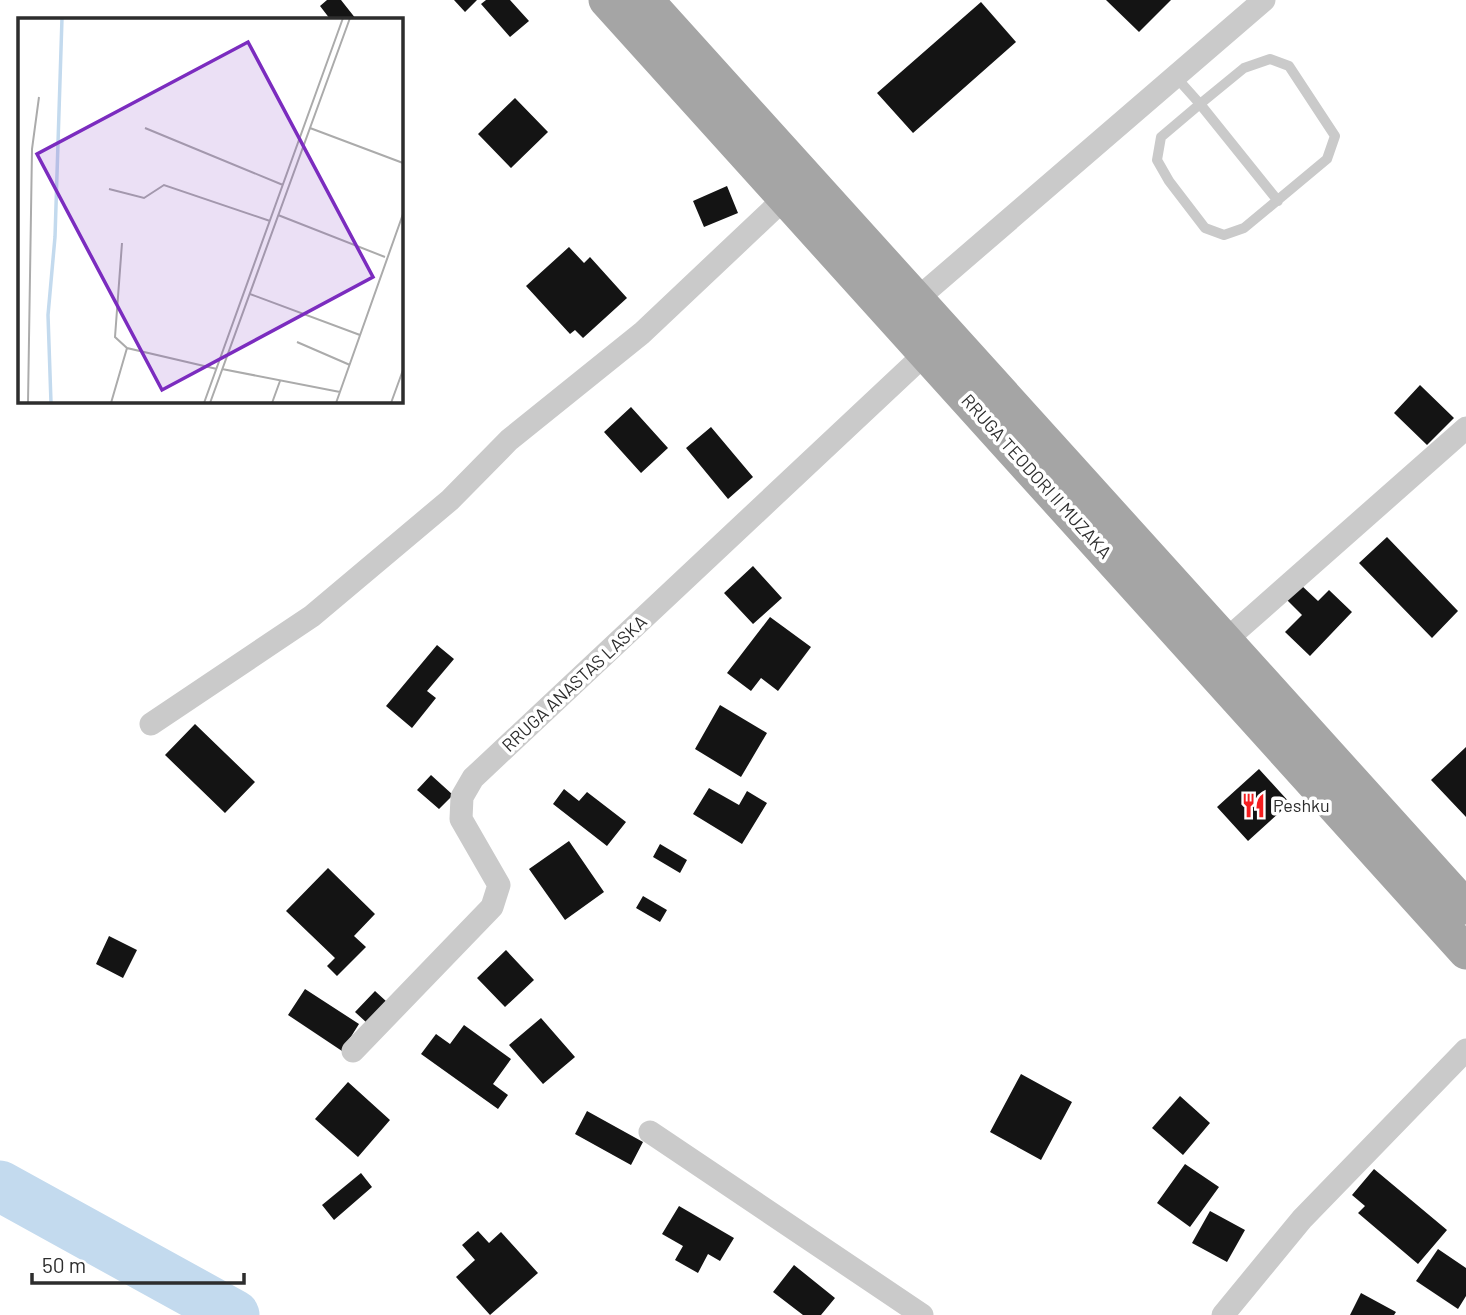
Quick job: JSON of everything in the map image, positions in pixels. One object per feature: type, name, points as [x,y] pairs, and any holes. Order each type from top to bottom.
[{"type":"main road","name":"RRUGA TEODORI II MUZAKA","points":[[607,0],[1466,953]]},
{"type":"main road","name":"RRUGA TEODORI II MUZAKA","points":[[646,0],[1466,907]]},
{"type":"street","points":[[917,299],[1264,0]]},
{"type":"street","points":[[151,724],[312,616],[450,500],[509,440],[642,333],[786,197]]},
{"type":"street","name":"RRUGA ANASTAS LASKA","points":[[353,1052],[492,907],[499,885],[461,819],[462,797],[474,778],[926,353]]},
{"type":"street","points":[[1226,640],[1466,428]]},
{"type":"street","points":[[1223,1315],[1302,1219],[1466,1050]]},
{"type":"street","points":[[650,1132],[922,1315]]},
{"type":"lane","points":[[1270,59],[1289,66],[1335,136],[1326,159],[1244,228],[1224,235],[1205,228],[1168,181],[1157,160],[1161,137],[1200,104],[1244,68],[1270,59]]},
{"type":"lane","points":[[1175,76],[1278,201]]},
{"type":"building","points":[[327,0],[341,0],[355,18],[329,18],[320,6]]},
{"type":"building","points":[[454,0],[477,0],[465,12]]},
{"type":"building","points":[[486,0],[510,0],[529,21],[510,37],[481,4]]},
{"type":"building","points":[[1106,0],[1171,0],[1139,32]]},
{"type":"building","points":[[981,2],[1016,42],[913,133],[877,93]]},
{"type":"building","points":[[515,98],[548,132],[511,168],[478,134]]},
{"type":"building","points":[[727,186],[738,213],[704,227],[693,201]]},
{"type":"building","points":[[569,247],[584,263],[590,257],[627,298],[583,338],[575,330],[570,334],[526,286]]},
{"type":"building","points":[[1420,385],[1454,418],[1427,445],[1394,413]]},
{"type":"building","points":[[631,407],[668,448],[641,473],[604,432]]},
{"type":"building","points":[[711,427],[753,477],[728,499],[686,448]]},
{"type":"building","points":[[1387,537],[1458,611],[1432,638],[1359,563]]},
{"type":"building","points":[[753,566],[782,598],[753,624],[724,593]]},
{"type":"building","points":[[1301,585],[1318,601],[1329,590],[1352,612],[1310,656],[1285,632],[1302,615],[1286,599]]},
{"type":"building","points":[[770,617],[811,647],[778,691],[761,678],[751,691],[727,673]]},
{"type":"building","points":[[437,645],[454,659],[427,691],[436,698],[412,728],[386,706]]},
{"type":"building","points":[[720,705],[767,733],[741,777],[695,749]]},
{"type":"building","points":[[195,724],[255,782],[225,813],[165,755]]},
{"type":"building","points":[[1466,747],[1466,817],[1431,780]]},
{"type":"building","name":"Peshku","points":[[1259,769],[1290,803],[1248,841],[1217,807]]},
{"type":"building","points":[[431,775],[453,795],[439,809],[417,790]]},
{"type":"building","points":[[709,788],[739,805],[747,791],[767,803],[742,844],[693,814]]},
{"type":"building","points":[[564,789],[579,801],[587,792],[626,822],[607,846],[553,804]]},
{"type":"building","points":[[569,841],[604,892],[565,920],[529,869]]},
{"type":"building","points":[[660,844],[687,860],[680,873],[653,857]]},
{"type":"building","points":[[328,868],[375,914],[354,936],[366,947],[337,976],[327,966],[335,958],[286,911]]},
{"type":"building","points":[[643,896],[667,910],[660,922],[636,908]]},
{"type":"building","points":[[109,936],[137,950],[123,978],[96,964]]},
{"type":"building","points":[[506,950],[534,980],[505,1007],[477,978]]},
{"type":"building","points":[[305,989],[359,1024],[342,1051],[288,1015]]},
{"type":"building","points":[[375,991],[387,1002],[367,1023],[355,1012]]},
{"type":"building","points":[[541,1018],[575,1057],[543,1084],[509,1045]]},
{"type":"building","points":[[464,1025],[511,1059],[493,1084],[508,1095],[498,1109],[421,1054],[436,1034],[450,1044]]},
{"type":"building","points":[[1021,1074],[1072,1102],[1041,1160],[990,1132]]},
{"type":"building","points":[[348,1082],[390,1120],[358,1157],[315,1119]]},
{"type":"building","points":[[1180,1096],[1210,1123],[1183,1155],[1152,1128]]},
{"type":"building","points":[[587,1111],[643,1142],[631,1165],[575,1134]]},
{"type":"building","points":[[1185,1164],[1219,1187],[1190,1227],[1157,1203]]},
{"type":"building","points":[[1374,1169],[1447,1230],[1418,1264],[1358,1213],[1365,1206],[1352,1195]]},
{"type":"building","points":[[361,1173],[372,1187],[334,1220],[322,1205]]},
{"type":"building","points":[[679,1206],[734,1238],[720,1261],[708,1254],[698,1273],[675,1260],[683,1246],[662,1234]]},
{"type":"building","points":[[1210,1211],[1245,1230],[1227,1262],[1192,1243]]},
{"type":"building","points":[[478,1231],[489,1243],[501,1232],[538,1273],[490,1315],[456,1277],[475,1260],[462,1245]]},
{"type":"building","points":[[1438,1249],[1466,1268],[1466,1296],[1458,1309],[1416,1281]]},
{"type":"building","points":[[794,1265],[835,1298],[821,1315],[803,1315],[773,1292]]},
{"type":"building","points":[[1361,1293],[1396,1312],[1394,1315],[1350,1315]]},
{"type":"waterway","points":[[0,1186],[234,1315]]},
{"type":"place","name":"Peshku","points":[[1253,805]]}]
